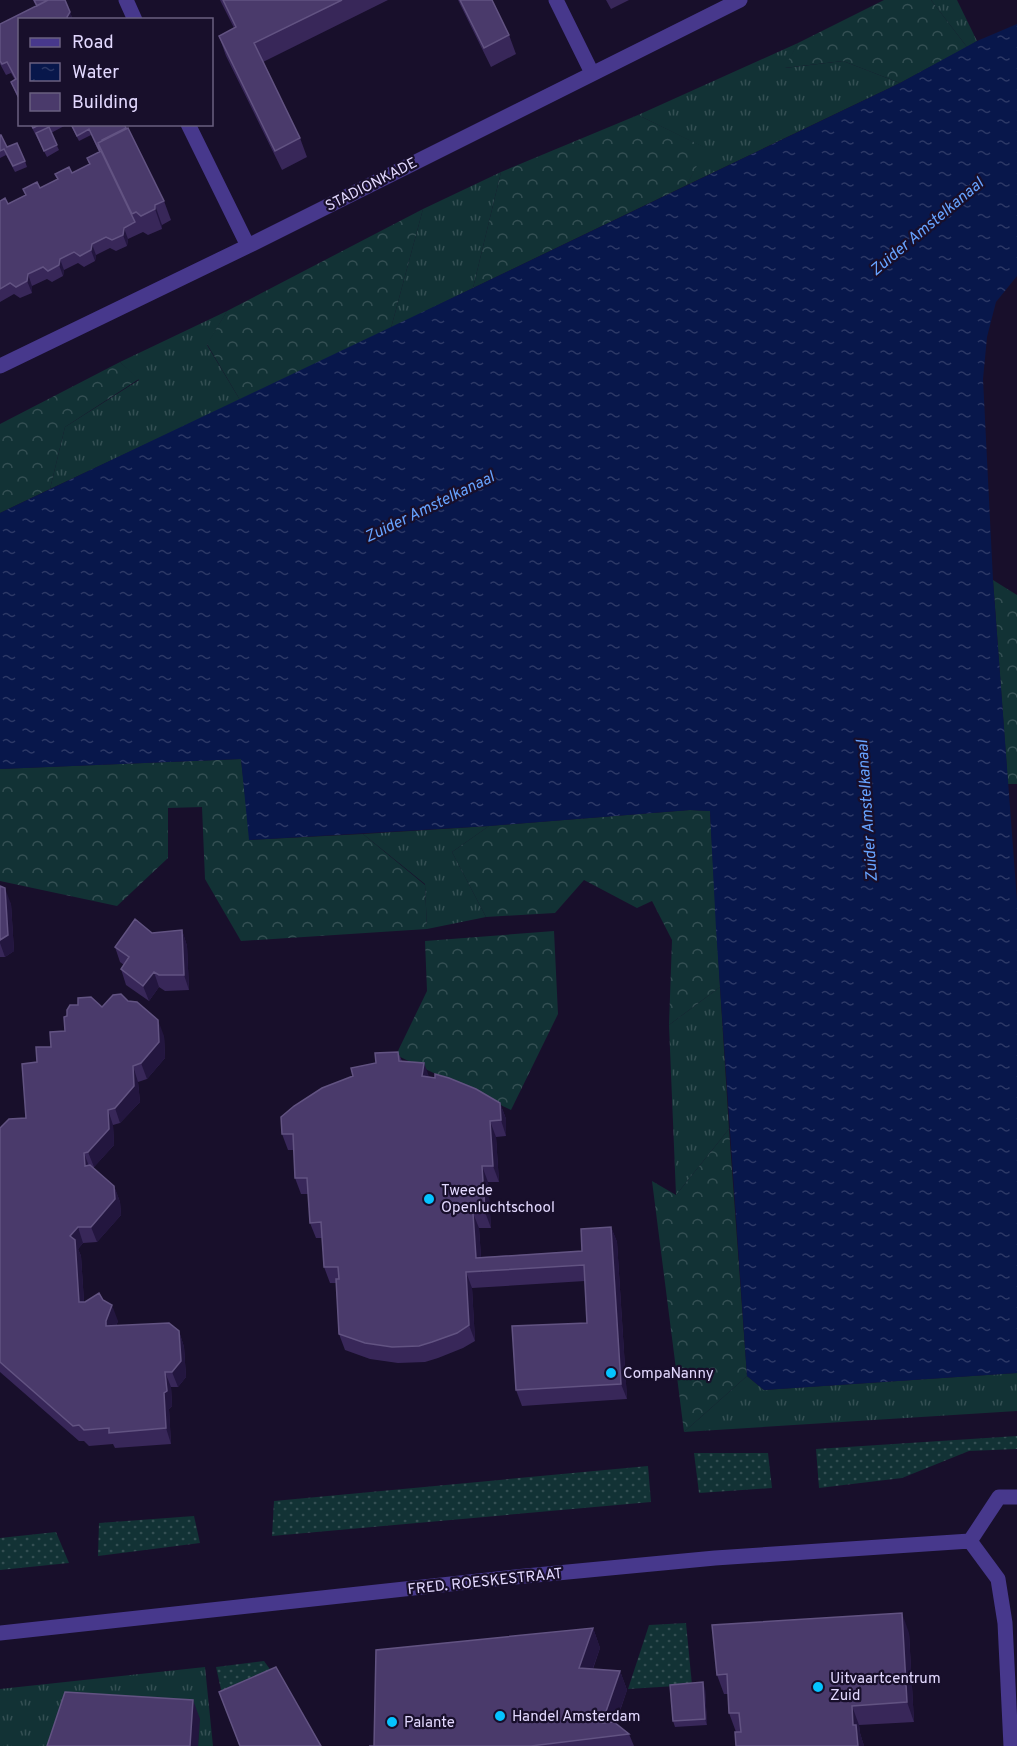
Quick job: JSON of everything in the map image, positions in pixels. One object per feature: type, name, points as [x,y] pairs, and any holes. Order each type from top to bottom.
[{"type":"street","points":[[126,0],[134,18]]},
{"type":"street","points":[[556,0],[592,73]]},
{"type":"street","name":"STADIONKADE","points":[[0,366],[248,246],[740,0]]},
{"type":"street","points":[[189,126],[248,246]]},
{"type":"street","points":[[1011,1746],[1005,1623],[998,1579],[970,1541],[999,1497],[1017,1497]]},
{"type":"street","name":"FRED. ROESKESTRAAT","points":[[0,1633],[515,1577],[715,1558],[970,1541]]},
{"type":"green space","points":[[884,0],[931,0],[967,47],[900,83],[843,61],[784,68],[798,43]]},
{"type":"green space","points":[[931,0],[957,0],[977,41],[967,47]]},
{"type":"green space","points":[[798,43],[785,68],[843,61],[900,83],[687,185],[705,148],[638,115]]},
{"type":"green space","points":[[638,115],[706,148],[687,185],[473,288],[501,172]]},
{"type":"green space","points":[[501,172],[473,288],[391,328],[423,209]]},
{"type":"green space","points":[[423,209],[391,328],[240,400],[207,344],[227,311]]},
{"type":"green space","points":[[227,311],[207,345],[240,400],[50,489],[65,427],[139,380],[120,362]]},
{"type":"green space","points":[[120,362],[139,379],[65,427],[50,489],[0,513],[0,424]]},
{"type":"green space","points":[[993,580],[1017,595],[1017,784],[1008,784]]},
{"type":"green space","points":[[241,759],[250,840],[363,834],[425,885],[427,929],[241,941],[205,879],[202,807],[168,808],[168,858],[117,906],[0,881],[0,769]]},
{"type":"green space","points":[[690,810],[710,811],[720,987],[669,1025],[672,940],[652,901],[637,908],[584,880],[555,913],[486,917],[452,852],[489,826]]},
{"type":"green space","points":[[489,826],[452,852],[486,917],[427,929],[425,884],[363,834]]},
{"type":"green space","points":[[554,931],[558,1014],[511,1110],[396,1055],[427,991],[425,941]]},
{"type":"green space","points":[[720,987],[729,1129],[676,1195],[669,1025]]},
{"type":"green space","points":[[729,1129],[747,1376],[684,1432],[652,1181],[676,1195]]},
{"type":"green space","points":[[1017,1373],[1017,1411],[684,1432],[747,1376],[764,1390]]},
{"type":"green space","points":[[1017,1436],[1017,1449],[969,1451],[902,1478],[819,1488],[816,1449]]},
{"type":"green space","points":[[694,1453],[768,1453],[772,1488],[699,1493]]},
{"type":"green space","points":[[648,1466],[651,1502],[272,1536],[274,1501]]},
{"type":"green space","points":[[194,1516],[200,1543],[98,1556],[99,1523]]},
{"type":"green space","points":[[56,1532],[69,1563],[0,1570],[0,1538]]},
{"type":"green space","points":[[686,1623],[692,1685],[628,1689],[649,1625]]},
{"type":"green space","points":[[264,1661],[283,1687],[226,1712],[216,1667]]},
{"type":"green space","points":[[205,1667],[213,1746],[198,1746],[199,1719],[61,1746],[0,1746],[0,1689]]},
{"type":"water","name":"Zuider Amstelkanaal","points":[[1017,24],[1017,276],[996,302],[987,337],[983,379],[993,580],[1017,901],[1017,1373],[764,1390],[747,1376],[710,811],[690,810],[489,826],[249,840],[241,759],[0,769],[0,513],[900,83],[977,41]]},
{"type":"building","points":[[34,0],[48,0],[37,6]]},
{"type":"building","points":[[48,0],[65,0],[70,12],[67,18],[18,18],[18,96],[11,82],[16,79],[7,62],[2,64],[0,61],[0,24]]},
{"type":"building","points":[[223,0],[342,0],[254,43],[300,138],[275,151],[219,36],[236,27]]},
{"type":"building","points":[[460,0],[492,0],[509,35],[484,48]]},
{"type":"building","points":[[72,126],[125,126],[126,128],[98,143],[100,152],[89,129],[77,136]]},
{"type":"building","points":[[49,127],[57,145],[44,151],[36,133]]},
{"type":"building","points":[[128,128],[164,201],[141,216],[136,212],[132,214],[98,143]]},
{"type":"building","points":[[0,135],[7,147],[17,143],[25,161],[13,166],[4,149],[0,151]]},
{"type":"building","points":[[101,151],[135,222],[124,228],[123,235],[112,240],[106,237],[92,244],[91,250],[80,256],[74,252],[60,259],[59,265],[48,271],[43,267],[28,274],[27,281],[16,287],[10,283],[0,289],[0,201],[5,198],[8,204],[26,195],[23,189],[37,182],[40,188],[58,179],[55,174],[69,167],[72,173],[90,164],[87,158]]},
{"type":"building","points":[[0,886],[5,888],[8,935],[0,940]]},
{"type":"building","points":[[135,919],[152,933],[182,930],[184,975],[159,975],[154,972],[143,986],[121,969],[129,957],[115,947]]},
{"type":"building","points":[[121,994],[128,1001],[137,1002],[158,1020],[159,1042],[141,1063],[133,1066],[134,1086],[115,1108],[108,1110],[109,1129],[88,1152],[84,1153],[85,1166],[90,1165],[114,1186],[115,1199],[91,1227],[78,1227],[70,1236],[75,1240],[79,1302],[85,1302],[99,1293],[103,1300],[112,1305],[106,1326],[169,1323],[179,1331],[181,1361],[172,1372],[165,1372],[166,1428],[109,1433],[109,1428],[84,1430],[79,1425],[73,1426],[0,1362],[0,1128],[9,1119],[26,1118],[22,1064],[37,1062],[36,1047],[51,1047],[50,1032],[65,1031],[64,1017],[67,1016],[70,1005],[78,1005],[78,998],[91,997],[102,1007],[113,995]]},
{"type":"building","points":[[398,1052],[399,1061],[424,1063],[422,1076],[435,1078],[435,1074],[449,1078],[476,1089],[500,1103],[501,1120],[490,1121],[493,1166],[482,1166],[485,1212],[473,1213],[476,1258],[582,1251],[581,1229],[611,1227],[621,1384],[516,1390],[512,1326],[587,1323],[584,1265],[466,1272],[469,1325],[457,1333],[419,1346],[392,1347],[365,1343],[339,1334],[336,1279],[339,1279],[338,1267],[324,1267],[321,1222],[310,1223],[307,1178],[295,1178],[293,1134],[282,1134],[281,1117],[322,1088],[353,1076],[351,1068],[376,1063],[375,1053]]},
{"type":"building","name":"Uitvaartcentrum Zuid","points":[[902,1613],[907,1702],[852,1706],[853,1725],[856,1725],[858,1746],[736,1746],[735,1732],[741,1732],[739,1713],[729,1713],[727,1674],[717,1675],[712,1625]]},
{"type":"building","name":"Handel Amsterdam","points":[[593,1628],[579,1668],[620,1671],[602,1723],[614,1722],[629,1734],[531,1746],[374,1746],[376,1650]]},
{"type":"building","points":[[276,1667],[321,1746],[240,1746],[219,1692]]},
{"type":"building","points":[[703,1682],[705,1719],[673,1721],[670,1685]]},
{"type":"building","points":[[65,1692],[193,1700],[190,1746],[47,1746]]},
{"type":"place","name":"Tweede Openluchtschool","points":[[429,1199]]},
{"type":"place","name":"CompaNanny","points":[[611,1373]]},
{"type":"place","name":"Uitvaartcentrum Zuid","points":[[818,1687]]},
{"type":"place","name":"Handel Amsterdam","points":[[500,1716]]},
{"type":"place","name":"Palante","points":[[392,1722]]}]
